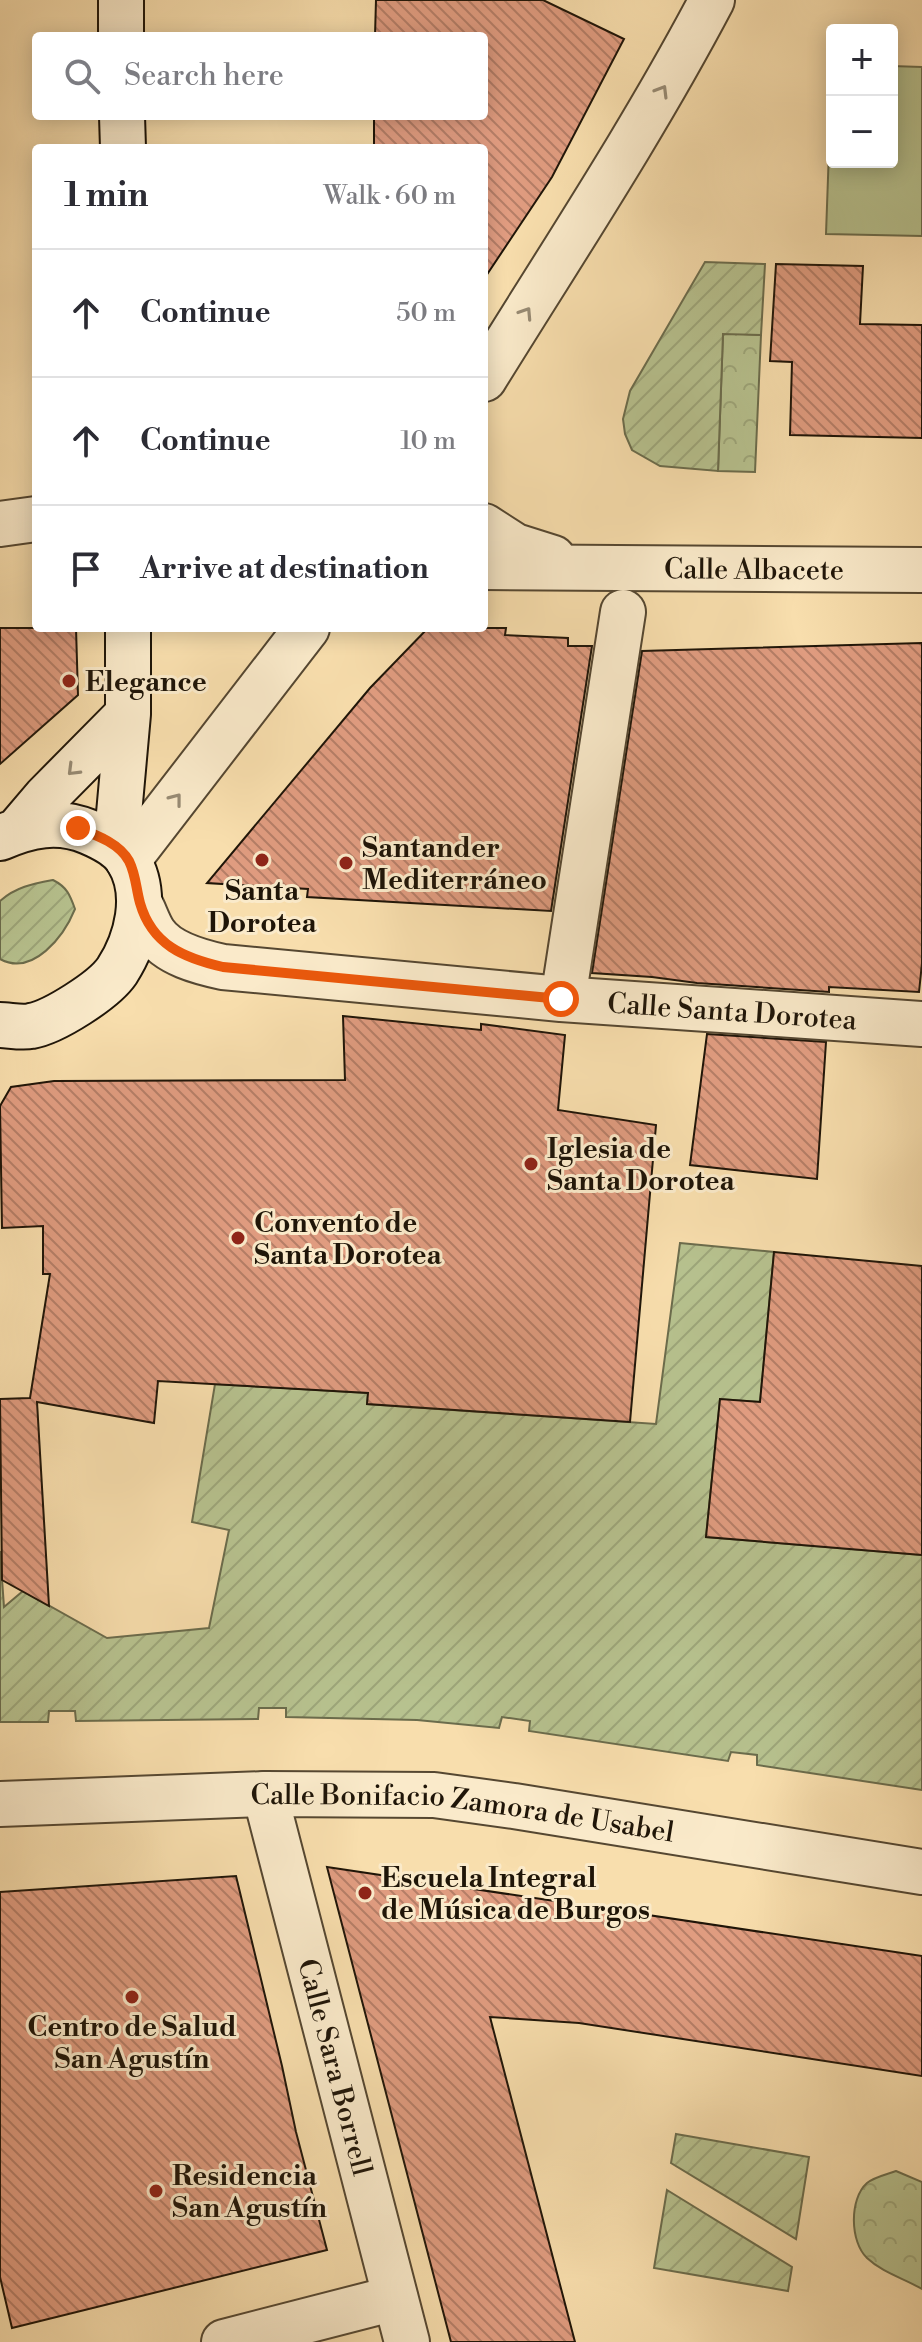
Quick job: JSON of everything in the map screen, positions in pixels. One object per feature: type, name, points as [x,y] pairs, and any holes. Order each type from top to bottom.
[{"type":"street","points":[[121,0],[121,32]]},
{"type":"street","points":[[488,373],[575,237],[672,75],[712,0]]},
{"type":"street","points":[[122,120],[123,144]]},
{"type":"street","points":[[0,524],[32,520]]},
{"type":"street","name":"Calle Albacete","points":[[488,529],[515,546],[586,568]]},
{"type":"street","name":"Calle Albacete","points":[[488,567],[922,570]]},
{"type":"street","points":[[566,980],[623,612]]},
{"type":"street","points":[[10,1033],[60,1016],[89,996],[116,973],[131,943],[140,904],[137,884],[122,853],[128,632]]},
{"type":"street","points":[[122,853],[304,632]]},
{"type":"street","points":[[9,834],[128,714]]},
{"type":"street","points":[[9,834],[52,823],[78,828],[122,853]]},
{"type":"street","name":"Calle Santa Dorotea","points":[[140,904],[156,936],[173,949],[198,962],[223,967],[561,999],[922,1024]]},
{"type":"street","name":"Calle Bonifacio Zamora de Usabel","points":[[0,1804],[265,1794],[434,1795],[922,1872]]},
{"type":"street","name":"Calle Sara Borrell","points":[[265,1794],[407,2342]]},
{"type":"street","points":[[224,2342],[395,2298]]},
{"type":"green space","points":[[898,66],[922,67],[922,236],[826,234],[828,168],[898,168]]},
{"type":"green space","points":[[705,262],[765,264],[761,335],[723,334],[718,471],[660,466],[632,450],[623,419],[630,391]]},
{"type":"green space","points":[[723,333],[761,335],[755,472],[718,471]]},
{"type":"green space","points":[[53,880],[67,892],[75,909],[63,931],[46,951],[24,963],[0,959],[0,901],[18,889]]},
{"type":"green space","points":[[680,1243],[774,1252],[760,1402],[720,1399],[706,1537],[922,1555],[922,1790],[757,1765],[757,1755],[731,1752],[728,1761],[529,1731],[530,1721],[502,1717],[499,1728],[417,1720],[286,1717],[286,1708],[259,1708],[258,1719],[76,1721],[75,1711],[49,1711],[48,1722],[0,1722],[0,1551],[4,1607],[23,1591],[107,1638],[209,1628],[229,1530],[192,1522],[215,1384],[368,1393],[367,1404],[656,1424]]},
{"type":"green space","points":[[676,2134],[809,2157],[796,2239],[671,2163]]},
{"type":"green space","points":[[896,2171],[922,2182],[922,2289],[873,2263],[857,2242],[854,2220],[861,2190],[877,2177]]},
{"type":"green space","points":[[667,2190],[792,2267],[788,2291],[654,2268]]},
{"type":"building","points":[[376,0],[543,0],[624,39],[552,177],[488,273],[488,144],[374,144],[374,120],[488,120],[488,32],[375,32]]},
{"type":"building","points":[[776,264],[863,266],[860,324],[922,325],[922,438],[790,435],[792,362],[770,361]]},
{"type":"building","points":[[0,628],[76,632],[78,695],[0,764]]},
{"type":"building","points":[[488,628],[506,628],[505,635],[568,638],[568,646],[592,646],[551,911],[307,897],[308,889],[207,883],[370,688],[424,632],[488,632]]},
{"type":"building","points":[[922,643],[922,963],[919,992],[829,987],[829,992],[592,973],[642,651]]},
{"type":"building","name":"Convento de Santa Dorotea","points":[[343,1016],[481,1030],[481,1024],[565,1035],[558,1110],[656,1125],[630,1422],[367,1404],[368,1393],[158,1381],[154,1423],[37,1402],[49,1606],[2,1580],[0,1399],[30,1398],[50,1274],[43,1274],[43,1226],[2,1228],[0,1106],[11,1087],[54,1081],[345,1080]]},
{"type":"building","points":[[707,1034],[826,1042],[817,1179],[690,1165]]},
{"type":"building","points":[[774,1252],[922,1266],[922,1555],[706,1537],[720,1399],[760,1402]]},
{"type":"building","points":[[327,1867],[922,1956],[922,2076],[579,2023],[490,2017],[575,2342],[451,2342]]},
{"type":"building","points":[[236,1876],[327,2250],[12,2328],[0,2277],[0,1892]]},
{"type":"place","name":"Elegance","points":[[69,681]]},
{"type":"place","name":"Santa Dorotea","points":[[262,860]]},
{"type":"place","name":"Santander Mediterráneo","points":[[346,863]]},
{"type":"place","name":"Iglesia de Santa Dorotea","points":[[531,1164]]},
{"type":"place","name":"Convento de Santa Dorotea","points":[[238,1238]]},
{"type":"place","name":"Escuela Integral de Música de Burgos","points":[[365,1893]]},
{"type":"place","name":"Centro de Salud San Agustín","points":[[132,1997]]},
{"type":"place","name":"Residencia San Agustín","points":[[156,2191]]},
{"type":"route","points":[[78,828],[116,847],[128,860],[140,904],[156,936],[198,962],[223,967],[561,999]]}]
